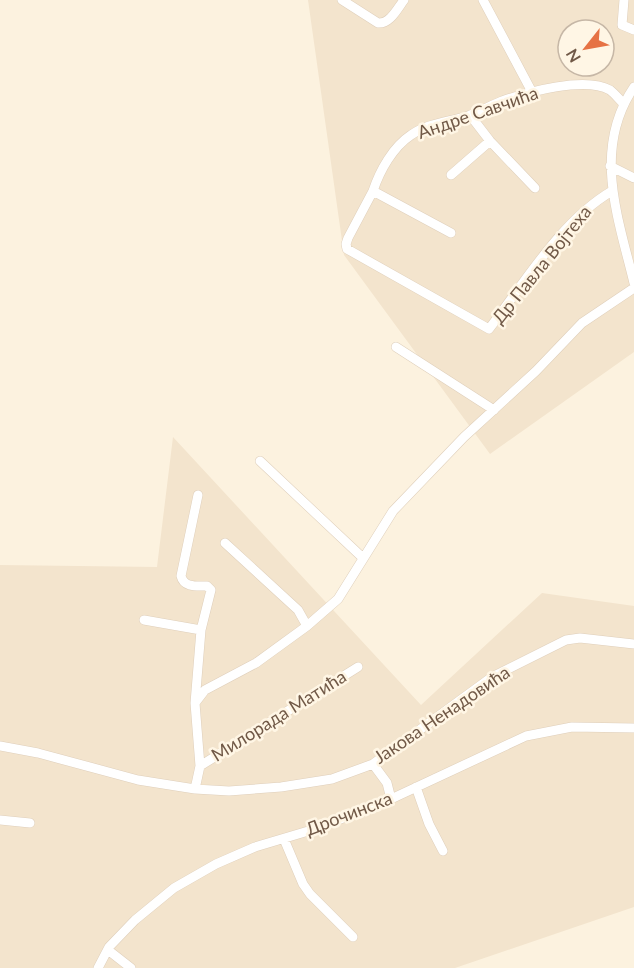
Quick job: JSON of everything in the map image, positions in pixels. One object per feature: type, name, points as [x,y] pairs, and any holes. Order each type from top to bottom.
[{"type":"street","points":[[342,0],[378,23],[383,23],[388,21],[404,0]]},
{"type":"street","points":[[483,0],[532,92]]},
{"type":"street","points":[[624,0],[622,25],[634,30]]},
{"type":"street","name":"Андре Савчића","points":[[347,249],[348,238],[389,158],[407,138],[427,127],[470,115],[532,92],[581,85],[610,90],[623,103]]},
{"type":"street","points":[[634,87],[623,103],[616,124],[610,166],[612,191],[634,283]]},
{"type":"street","points":[[470,115],[490,141],[535,188]]},
{"type":"street","points":[[451,175],[490,141]]},
{"type":"street","points":[[610,166],[634,178]]},
{"type":"street","points":[[373,191],[451,233]]},
{"type":"street","name":"Др Павла Војтеха","points":[[347,249],[489,329],[574,220],[594,202],[612,191]]},
{"type":"street","points":[[195,703],[205,690],[256,663],[307,626],[338,599],[393,511],[582,323],[634,288]]},
{"type":"street","points":[[396,347],[494,410]]},
{"type":"street","points":[[260,461],[363,558]]},
{"type":"street","points":[[195,789],[200,766],[195,703],[201,630],[210,590],[207,586],[187,585],[182,581],[181,576],[198,495]]},
{"type":"street","points":[[225,543],[298,610],[307,626]]},
{"type":"street","points":[[144,620],[201,630]]},
{"type":"street","name":"Јакова Ненадовића","points":[[0,746],[38,753],[138,780],[195,789],[229,791],[281,787],[332,778],[374,764],[492,677],[566,640],[580,638],[634,644]]},
{"type":"street","name":"Милорада Матића","points":[[200,766],[358,667]]},
{"type":"street","name":"Дрочинска","points":[[98,968],[108,950],[135,920],[174,888],[216,864],[255,847],[315,829],[392,799],[526,736],[572,727],[634,728]]},
{"type":"street","points":[[374,764],[387,783],[392,799]]},
{"type":"street","points":[[416,787],[429,824],[443,851]]},
{"type":"street","points":[[0,820],[30,823]]},
{"type":"street","points":[[284,838],[303,884],[320,905],[353,937]]},
{"type":"street","points":[[108,950],[131,968]]},
{"type":"shaded area","points":[[308,0],[634,0],[634,352],[490,454],[344,255]]},
{"type":"shaded area","points":[[173,437],[421,705],[542,593],[634,606],[634,907],[455,968],[0,968],[0,565],[157,567]]}]
